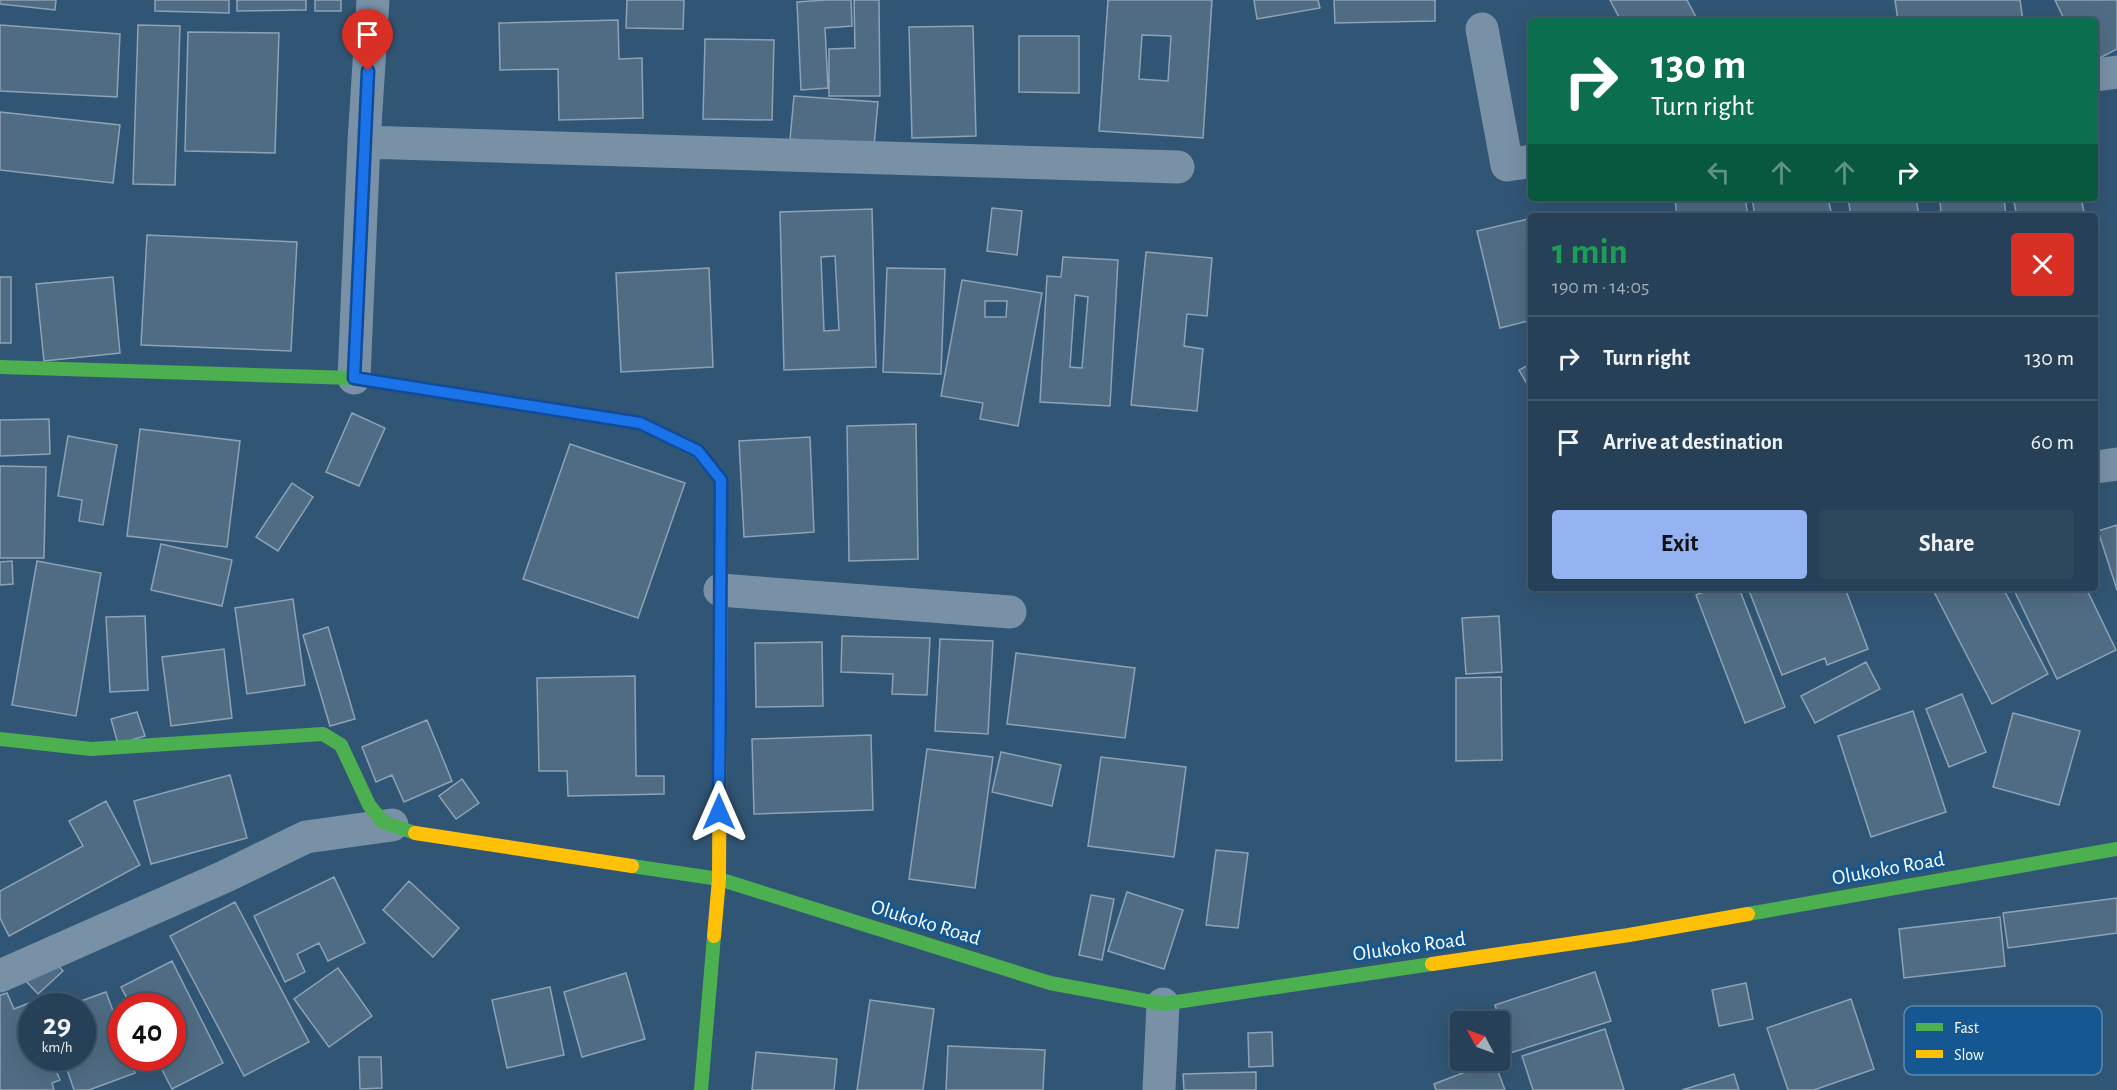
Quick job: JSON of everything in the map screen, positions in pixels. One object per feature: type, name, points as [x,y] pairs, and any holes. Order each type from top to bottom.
[{"type":"street","points":[[354,378],[372,0]]},
{"type":"street","points":[[1482,29],[1507,165],[1528,162]]},
{"type":"street","points":[[2098,75],[2117,72]]},
{"type":"street","points":[[364,142],[1178,167]]},
{"type":"street","points":[[0,367],[354,378],[640,423],[698,451],[721,480],[719,879],[701,1090]]},
{"type":"street","points":[[2098,467],[2117,464]]},
{"type":"street","points":[[720,590],[1010,612]]},
{"type":"street","points":[[0,739],[91,749],[323,734],[341,745],[369,805],[383,822],[392,825]]},
{"type":"street","points":[[0,976],[226,876],[306,837],[392,825]]},
{"type":"street","name":"Olukoko Road","points":[[392,825],[408,832],[719,879],[1050,983],[1164,1004],[1629,935],[2117,849]]},
{"type":"street","points":[[1159,1090],[1164,1004]]},
{"type":"building","points":[[0,0],[56,0],[55,10],[0,4]]},
{"type":"building","points":[[155,0],[229,0],[229,13],[155,11]]},
{"type":"building","points":[[237,0],[306,0],[306,10],[237,11]]},
{"type":"building","points":[[315,0],[341,0],[341,11],[315,11]]},
{"type":"building","points":[[627,0],[684,0],[683,29],[626,28]]},
{"type":"building","points":[[851,0],[852,26],[825,28],[828,88],[801,90],[797,2]]},
{"type":"building","points":[[854,0],[879,0],[880,96],[829,96],[829,49],[855,48]]},
{"type":"building","points":[[1108,0],[1212,0],[1203,138],[1099,131]],"holes":[[[1142,35],[1171,36],[1168,81],[1139,79]]]},
{"type":"building","points":[[1254,0],[1318,0],[1320,8],[1257,19]]},
{"type":"building","points":[[1334,0],[1435,0],[1435,21],[1335,23]]},
{"type":"building","points":[[1610,0],[1687,0],[1696,18],[1619,18]]},
{"type":"building","points":[[1895,0],[2020,0],[2023,18],[1898,18]]},
{"type":"building","points":[[2055,0],[2117,0],[2117,49],[2098,59],[2098,18],[2064,18]]},
{"type":"building","points":[[618,20],[619,59],[642,58],[643,118],[559,120],[558,69],[500,70],[499,23]]},
{"type":"building","points":[[0,25],[120,34],[117,97],[0,91]]},
{"type":"building","points":[[138,25],[180,26],[175,185],[133,184]]},
{"type":"building","points":[[973,26],[976,136],[912,138],[909,27]]},
{"type":"building","points":[[188,32],[279,33],[275,153],[185,151]]},
{"type":"building","points":[[1019,36],[1079,36],[1079,93],[1019,92]]},
{"type":"building","points":[[705,39],[774,40],[772,120],[703,119]]},
{"type":"building","points":[[794,96],[878,102],[874,146],[790,139]]},
{"type":"building","points":[[0,112],[120,125],[113,183],[0,170]]},
{"type":"building","points":[[1675,201],[1746,201],[1748,213],[1677,213]]},
{"type":"building","points":[[1752,201],[1829,201],[1831,213],[1754,213]]},
{"type":"building","points":[[1848,201],[1916,201],[1918,213],[1850,213]]},
{"type":"building","points":[[1940,201],[2004,201],[2006,213],[1941,213]]},
{"type":"building","points":[[2014,201],[2082,201],[2084,213],[2016,213]]},
{"type":"building","points":[[992,208],[1022,211],[1017,255],[987,251]]},
{"type":"building","points":[[872,209],[876,367],[784,370],[780,212]],"holes":[[[835,256],[839,330],[824,331],[821,257]]]},
{"type":"building","points":[[1528,219],[1528,321],[1500,328],[1477,231]]},
{"type":"building","points":[[147,235],[297,242],[291,351],[141,345]]},
{"type":"building","points":[[1146,252],[1212,258],[1207,316],[1187,314],[1184,346],[1203,349],[1197,411],[1131,405]]},
{"type":"building","points":[[1063,257],[1118,260],[1110,406],[1040,402],[1047,276],[1061,277]],"holes":[[[1075,295],[1088,297],[1082,368],[1070,367]]]},
{"type":"building","points":[[709,268],[713,367],[621,372],[616,273]]},
{"type":"building","points":[[887,268],[945,269],[941,374],[883,372]]},
{"type":"building","points":[[0,277],[11,277],[11,343],[0,343]]},
{"type":"building","points":[[113,277],[120,353],[44,361],[36,284]]},
{"type":"building","points":[[962,280],[1042,293],[1018,426],[980,419],[983,403],[941,396]],"holes":[[[985,301],[1007,301],[1006,317],[985,317]]]},
{"type":"building","points":[[1528,365],[1528,386],[1519,370]]},
{"type":"building","points":[[352,413],[385,428],[359,486],[326,472]]},
{"type":"building","points":[[49,419],[50,454],[0,456],[0,420]]},
{"type":"building","points":[[916,424],[918,559],[849,561],[847,426]]},
{"type":"building","points":[[140,429],[240,441],[227,547],[127,536]]},
{"type":"building","points":[[68,436],[117,445],[103,525],[79,521],[82,500],[58,496]]},
{"type":"building","points":[[810,437],[814,532],[744,537],[739,441]]},
{"type":"building","points":[[570,444],[685,483],[638,618],[523,579]]},
{"type":"building","points":[[0,466],[46,467],[44,558],[0,558]]},
{"type":"building","points":[[292,483],[313,497],[278,551],[256,537]]},
{"type":"building","points":[[2117,525],[2117,590],[2098,531]]},
{"type":"building","points":[[161,544],[232,560],[222,606],[151,590]]},
{"type":"building","points":[[12,561],[13,584],[0,585],[0,562]]},
{"type":"building","points":[[37,561],[101,573],[76,716],[12,705]]},
{"type":"building","points":[[1706,591],[1740,591],[1785,707],[1745,723],[1696,595]]},
{"type":"building","points":[[1749,591],[1846,591],[1868,649],[1827,665],[1825,658],[1782,675]]},
{"type":"building","points":[[1934,591],[2005,591],[2048,674],[1992,704]]},
{"type":"building","points":[[2014,591],[2087,591],[2116,650],[2057,679]]},
{"type":"building","points":[[293,599],[305,685],[247,694],[235,608]]},
{"type":"building","points":[[145,616],[148,690],[110,692],[106,617]]},
{"type":"building","points":[[1499,616],[1502,672],[1466,674],[1462,618]]},
{"type":"building","points":[[328,627],[355,719],[330,726],[303,635]]},
{"type":"building","points":[[842,636],[930,638],[927,695],[892,694],[893,674],[841,672]]},
{"type":"building","points":[[940,639],[993,641],[988,734],[935,731]]},
{"type":"building","points":[[822,642],[823,706],[756,707],[755,643]]},
{"type":"building","points":[[224,649],[232,718],[171,726],[162,657]]},
{"type":"building","points":[[1016,653],[1135,668],[1125,738],[1007,724]]},
{"type":"building","points":[[1866,662],[1880,689],[1815,723],[1801,696]]},
{"type":"building","points":[[635,676],[636,776],[664,776],[664,794],[568,796],[567,771],[539,771],[537,678]]},
{"type":"building","points":[[1501,677],[1502,760],[1456,761],[1456,678]]},
{"type":"building","points":[[1962,694],[1986,752],[1949,767],[1926,709]]},
{"type":"building","points":[[1913,711],[1946,812],[1871,837],[1838,736]]},
{"type":"building","points":[[137,712],[145,736],[118,744],[111,719]]},
{"type":"building","points":[[2013,713],[2080,731],[2059,805],[1993,787]]},
{"type":"building","points":[[427,720],[452,781],[404,802],[392,775],[376,782],[362,747]]},
{"type":"building","points":[[871,735],[873,810],[754,814],[752,739]]},
{"type":"building","points":[[927,749],[993,757],[975,888],[909,879]]},
{"type":"building","points":[[1001,752],[1061,765],[1052,806],[992,792]]},
{"type":"building","points":[[1101,757],[1186,767],[1174,857],[1088,846]]},
{"type":"building","points":[[230,775],[247,838],[151,864],[134,801]]},
{"type":"building","points":[[462,779],[479,803],[456,819],[439,796]]},
{"type":"building","points":[[106,801],[140,865],[9,936],[0,918],[0,891],[83,846],[69,821]]},
{"type":"building","points":[[1216,850],[1248,853],[1238,928],[1206,925]]},
{"type":"building","points":[[334,877],[365,943],[328,961],[319,943],[297,954],[305,972],[285,982],[254,916]]},
{"type":"building","points":[[409,881],[459,928],[433,957],[383,910]]},
{"type":"building","points":[[1127,892],[1183,910],[1164,969],[1108,951]]},
{"type":"building","points":[[1091,895],[1114,899],[1102,960],[1079,955]]},
{"type":"building","points":[[2117,898],[2117,933],[2008,948],[2003,913]]},
{"type":"building","points":[[235,902],[309,1042],[244,1076],[170,936]]},
{"type":"building","points":[[2000,917],[2005,966],[1904,978],[1899,929]]},
{"type":"building","points":[[49,955],[63,971],[39,993],[24,979]]},
{"type":"building","points":[[172,961],[223,1063],[172,1089],[163,1071],[186,1071],[186,993],[124,993],[121,987]]},
{"type":"building","points":[[338,968],[372,1016],[329,1047],[294,999]]},
{"type":"building","points":[[1595,972],[1611,1021],[1510,1053],[1510,1011],[1497,1011],[1495,1005]]},
{"type":"building","points":[[626,973],[645,1039],[582,1057],[564,992]]},
{"type":"building","points":[[1746,983],[1753,1019],[1719,1026],[1712,990]]},
{"type":"building","points":[[550,987],[564,1055],[507,1068],[492,1000]]},
{"type":"building","points":[[106,992],[108,997],[108,1071],[134,1071],[135,1073],[89,1090],[74,1090],[67,1071],[96,1071],[96,996]]},
{"type":"building","points":[[7,993],[14,1009],[18,1007],[18,1071],[56,1071],[60,1080],[52,1083],[54,1090],[0,1090],[0,995]]},
{"type":"building","points":[[1851,999],[1874,1069],[1814,1090],[1788,1090],[1767,1028]]},
{"type":"building","points":[[870,1000],[934,1009],[923,1090],[857,1090]]},
{"type":"building","points":[[1605,1029],[1624,1090],[1533,1090],[1522,1056]]},
{"type":"building","points":[[1272,1032],[1273,1066],[1249,1067],[1248,1033]]},
{"type":"building","points":[[948,1046],[1045,1050],[1043,1090],[946,1090]]},
{"type":"building","points":[[756,1052],[837,1059],[834,1090],[752,1090]]},
{"type":"building","points":[[359,1057],[381,1057],[382,1088],[360,1089]]},
{"type":"building","points":[[1468,1071],[1498,1071],[1505,1090],[1436,1090],[1434,1084]]},
{"type":"building","points":[[1256,1072],[1256,1090],[1184,1090],[1183,1074]]},
{"type":"building","points":[[1734,1074],[1739,1090],[1682,1090]]},
{"type":"traffic: fast","points":[[0,367],[354,378],[640,423],[697,451],[721,480],[721,535]]},
{"type":"traffic: fast","points":[[0,739],[91,749],[323,734],[341,745],[369,805],[383,822],[415,833]]},
{"type":"traffic: fast","points":[[1748,914],[2117,849]]},
{"type":"traffic: fast","points":[[632,866],[719,879],[1050,983],[1163,1004],[1432,964]]},
{"type":"traffic: fast","points":[[701,1090],[714,936]]},
{"type":"traffic: slow","points":[[714,936],[719,879],[721,535]]},
{"type":"traffic: slow","points":[[415,833],[632,866]]},
{"type":"traffic: slow","points":[[1432,964],[1629,935],[1748,914]]},
{"type":"route","points":[[368,71],[354,378],[640,423],[698,451],[721,480],[719,812]]}]
